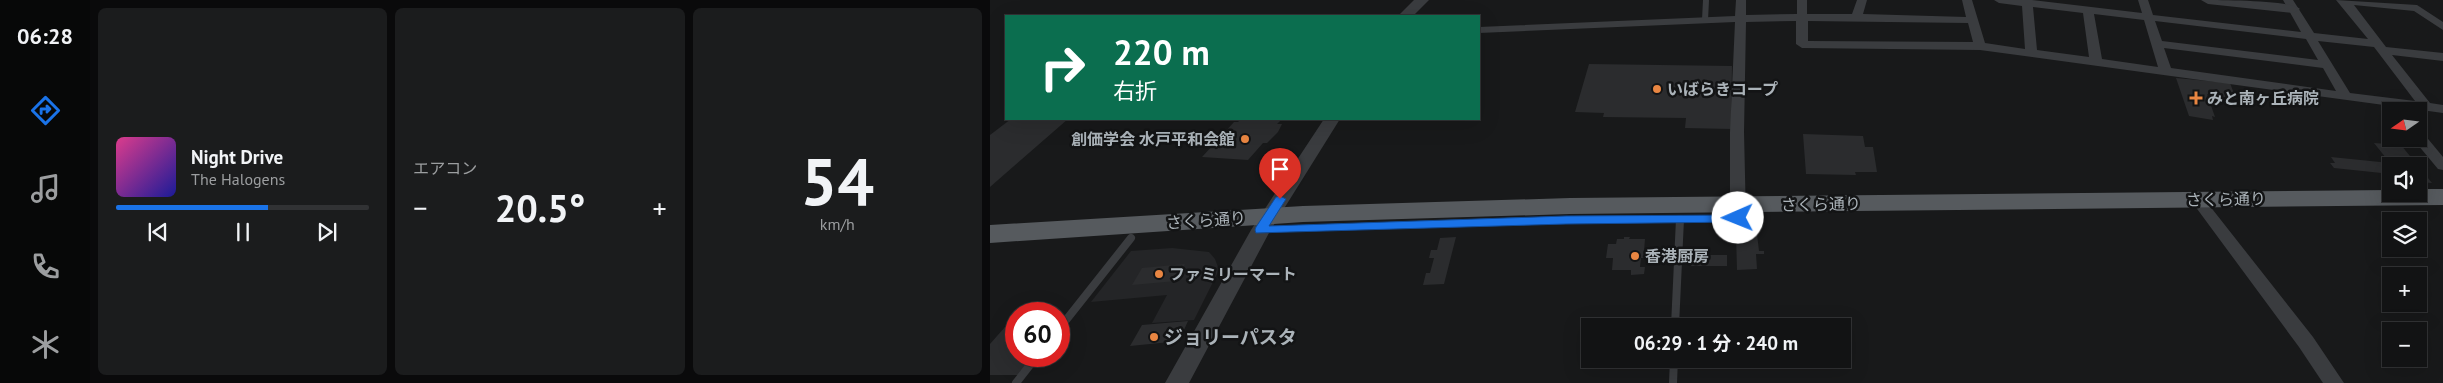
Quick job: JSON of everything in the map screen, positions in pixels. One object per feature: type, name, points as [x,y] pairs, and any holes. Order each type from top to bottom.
[{"type":"main road","name":"さくら通り","points":[[990,234],[1265,223],[1570,206],[1738,212],[2203,207],[2443,197]]},
{"type":"main road","name":"さくら通り","points":[[2203,207],[2443,212]]},
{"type":"main road","name":"さくら通り","points":[[990,246],[1131,238],[1265,223],[1680,219],[1738,212]]},
{"type":"street","points":[[1406,15],[1422,0]]},
{"type":"street","points":[[1738,212],[1737,132],[1740,0]]},
{"type":"street","points":[[1802,0],[1802,44],[1980,46],[2346,96],[2382,104]]},
{"type":"street","points":[[1857,17],[1862,0]]},
{"type":"street","points":[[1967,0],[1971,20],[1980,46]]},
{"type":"street","points":[[1999,0],[2310,36],[2443,56]]},
{"type":"street","points":[[2143,0],[2166,72]]},
{"type":"street","points":[[2208,0],[2291,5],[2346,96]]},
{"type":"street","points":[[2341,0],[2417,8],[2443,27]]},
{"type":"street","points":[[2341,0],[2422,102]]},
{"type":"street","points":[[2027,2],[2031,52]]},
{"type":"street","points":[[2088,10],[2096,62]]},
{"type":"street","points":[[1480,30],[1579,28],[1741,18],[1857,17],[1971,20]]},
{"type":"street","points":[[2158,44],[2327,65]]},
{"type":"street","points":[[2428,106],[2443,109]]},
{"type":"street","points":[[1177,383],[1265,223],[1331,120]]},
{"type":"street","points":[[2428,148],[2443,166]]},
{"type":"street","points":[[2203,207],[2306,342],[2334,383]]},
{"type":"lane","points":[[1705,20],[1706,0]]},
{"type":"lane","points":[[1675,318],[1680,219]]},
{"type":"lane","points":[[1070,315],[1131,238]]},
{"type":"lane","points":[[1016,383],[1028,367]]},
{"type":"lane","points":[[1672,383],[1673,368]]},
{"type":"shaded area","points":[[1172,248],[1209,252],[1215,259],[1219,270],[1194,320],[1152,323],[1167,295],[1091,302],[1131,251]]},
{"type":"building","name":"いばらきコープ","points":[[1589,64],[1732,66],[1731,129],[1685,128],[1686,118],[1603,117],[1604,113],[1575,112]]},
{"type":"building","name":"みと南ヶ丘病院","points":[[2176,78],[2230,83],[2236,99],[2207,94],[2215,117],[2212,116],[2213,120],[2189,116]]},
{"type":"building","points":[[1010,120],[1067,120],[990,187],[990,135]]},
{"type":"building","name":"創価学会 水戸平和会館","points":[[1240,120],[1281,120],[1277,124],[1282,124],[1278,132],[1267,143],[1263,143],[1248,160],[1202,157],[1234,122]]},
{"type":"building","points":[[1803,134],[1863,136],[1865,147],[1873,147],[1877,172],[1855,172],[1856,175],[1806,174]]},
{"type":"building","points":[[2374,143],[2382,144],[2382,148],[2403,148],[2411,157],[2385,157]]},
{"type":"building","points":[[2331,157],[2382,162],[2382,173],[2334,168],[2330,163],[2335,163]]},
{"type":"building","points":[[1736,234],[1757,234],[1759,251],[1764,251],[1764,254],[1756,254],[1757,269],[1737,270]]},
{"type":"building","points":[[1456,237],[1444,284],[1423,285],[1426,273],[1430,273],[1434,258],[1429,258],[1431,250],[1437,250],[1440,238]]},
{"type":"building","points":[[1624,237],[1630,237],[1629,239],[1645,239],[1644,251],[1648,251],[1647,258],[1641,258],[1640,267],[1645,267],[1644,274],[1631,275],[1631,270],[1612,270],[1613,258],[1606,258],[1608,244],[1616,244],[1617,239],[1624,239]]},
{"type":"building","points":[[1692,255],[1727,255],[1727,266],[1691,266]]},
{"type":"building","name":"ファミリーマート","points":[[1185,264],[1176,281],[1132,285],[1142,268]]},
{"type":"building","name":"ジョリーパスタ","points":[[1188,321],[1183,332],[1175,332],[1170,342],[1130,346],[1142,325]]},
{"type":"building","points":[[1005,327],[1005,367],[1025,367],[1019,375],[990,375],[990,344]]},
{"type":"place","name":"いばらきコープ","points":[[1657,89]]},
{"type":"place","name":"みと南ヶ丘病院","points":[[2196,98]]},
{"type":"place","name":"創価学会 水戸平和会館","points":[[1245,139]]},
{"type":"place","name":"香港厨房","points":[[1635,256]]},
{"type":"place","name":"ファミリーマート","points":[[1159,274]]},
{"type":"place","name":"ジョリーパスタ","points":[[1154,337]]},
{"type":"route","points":[[1280,199],[1261,230],[1566,220],[1738,218]]}]
